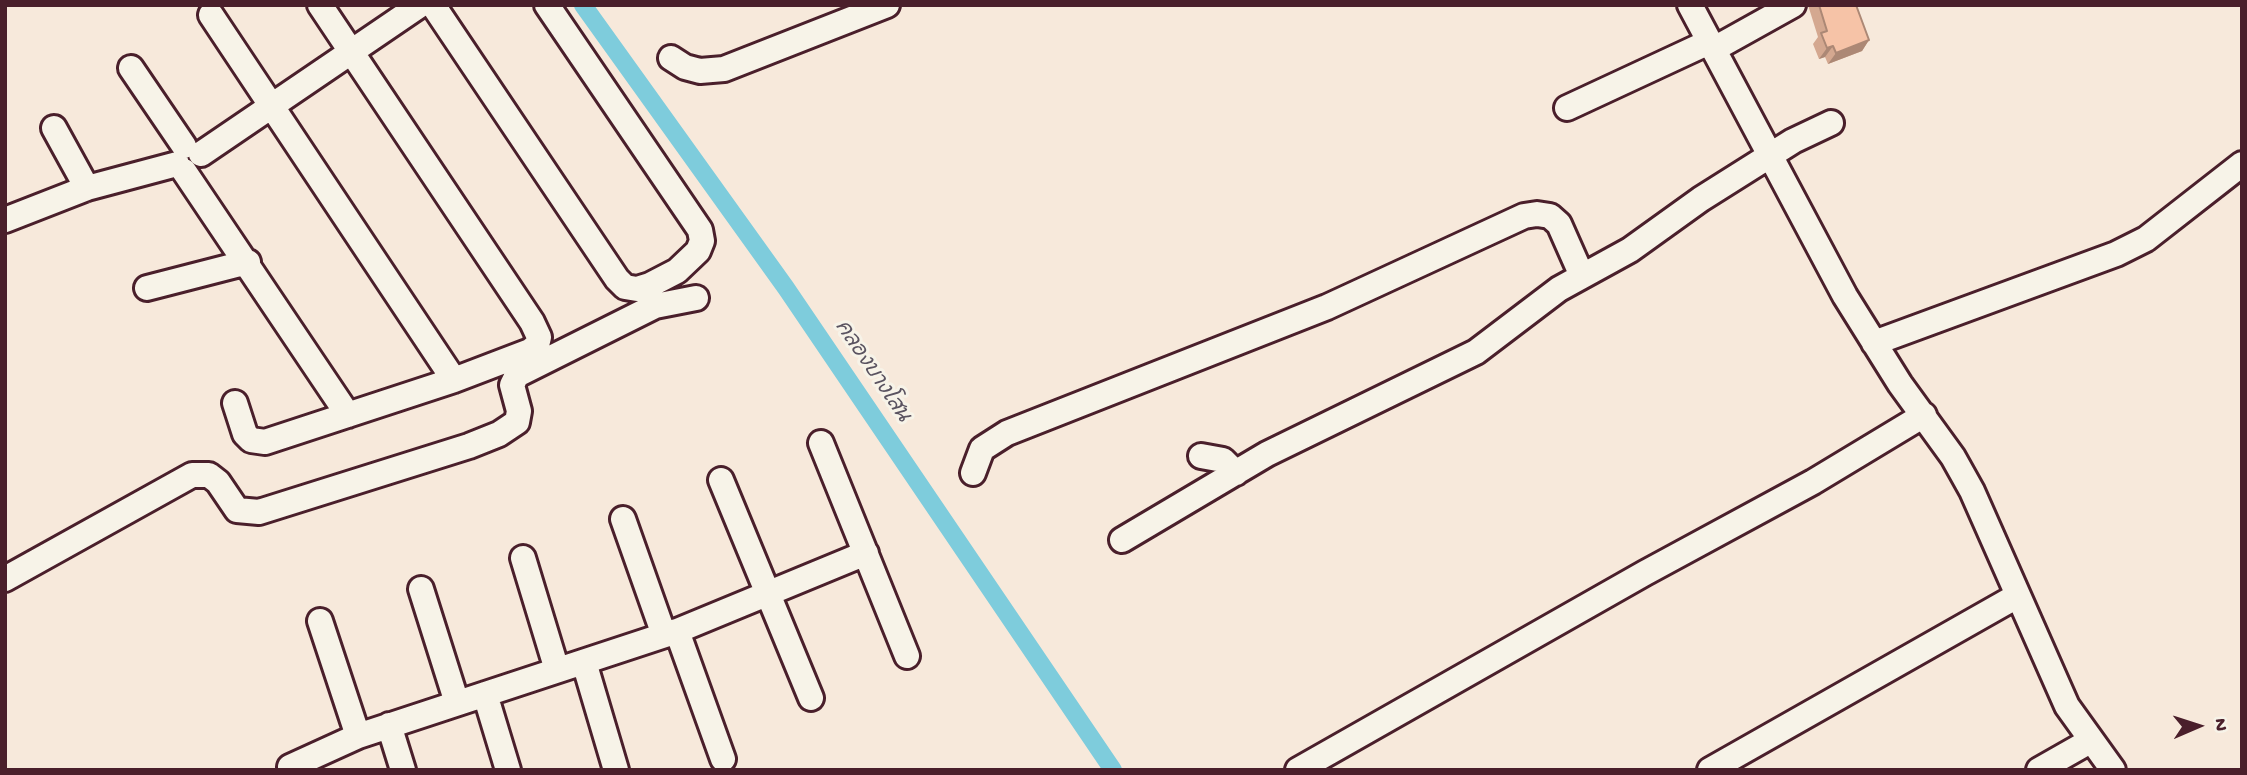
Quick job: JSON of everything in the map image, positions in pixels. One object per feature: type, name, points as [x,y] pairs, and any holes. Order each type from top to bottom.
[{"type":"street","points":[[235,404],[245,434],[258,442],[454,380],[530,351],[537,345],[537,330],[320,5]]},
{"type":"street","points":[[5,220],[87,188],[187,159],[271,107],[349,51],[420,5]]},
{"type":"street","points":[[433,5],[617,279],[625,287],[636,289],[650,285],[677,271],[698,251],[702,241],[700,230],[547,5]]},
{"type":"street","points":[[1690,5],[1845,296],[1899,384],[1924,415],[1972,491],[2067,706],[2113,770]]},
{"type":"street","points":[[1567,108],[1712,45],[1793,5]]},
{"type":"street","points":[[671,58],[685,67],[700,71],[724,69],[884,6]]},
{"type":"street","points":[[211,15],[454,380]]},
{"type":"street","points":[[131,68],[248,262],[348,415]]},
{"type":"street","points":[[1122,540],[1315,430],[1476,352],[1559,289],[1630,250],[1771,155],[1832,124]]},
{"type":"street","points":[[54,128],[87,188]]},
{"type":"street","points":[[1874,343],[2136,244],[2166,225],[2242,164]]},
{"type":"street","points":[[973,473],[982,449],[1007,433],[1327,307],[1524,216],[1550,216],[1559,224],[1583,276]]},
{"type":"street","points":[[147,288],[248,262]]},
{"type":"street","points":[[5,579],[192,475],[209,475],[218,482],[237,510],[259,512],[479,442],[517,422],[519,411],[512,385],[517,375],[655,306],[696,298]]},
{"type":"street","points":[[1298,770],[1645,573],[1813,482],[1924,415]]},
{"type":"street","points":[[821,443],[906,656]]},
{"type":"street","points":[[1201,456],[1223,460],[1236,473]]},
{"type":"street","points":[[721,480],[811,698]]},
{"type":"street","points":[[623,519],[723,759]]},
{"type":"street","points":[[284,769],[389,725],[671,633],[866,553]]},
{"type":"street","points":[[523,558],[558,670]]},
{"type":"street","points":[[421,589],[457,703]]},
{"type":"street","points":[[1710,770],[2017,596]]},
{"type":"street","points":[[320,621],[358,736]]},
{"type":"street","points":[[584,662],[616,770]]},
{"type":"street","points":[[485,694],[508,770]]},
{"type":"street","points":[[389,725],[403,770]]},
{"type":"street","points":[[2039,770],[2090,741]]},
{"type":"building","points":[[1819,5],[1856,5],[1869,40],[1836,53],[1833,46],[1827,48],[1821,33],[1827,31]]},
{"type":"waterway","name":"คลองบางโสน","points":[[583,5],[786,288],[1113,770]]}]
